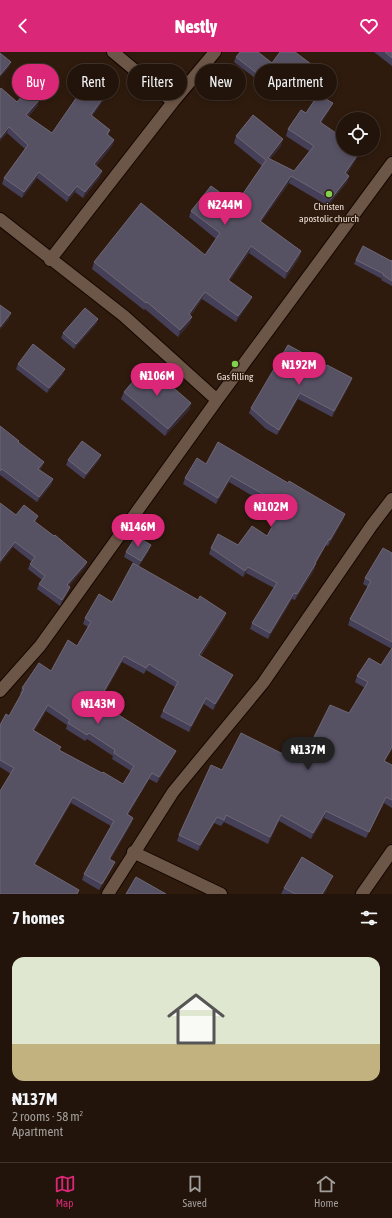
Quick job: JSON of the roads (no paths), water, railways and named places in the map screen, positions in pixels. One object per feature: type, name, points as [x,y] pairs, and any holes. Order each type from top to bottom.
[{"type":"street","points":[[113,52],[173,102]]},
{"type":"street","points":[[50,260],[173,102],[214,52]]},
{"type":"street","points":[[0,691],[40,646],[217,400],[392,163]]},
{"type":"street","points":[[0,219],[50,260],[124,316],[217,400]]},
{"type":"street","points":[[108,894],[133,852],[173,792],[263,683],[392,499]]},
{"type":"street","points":[[362,894],[392,851]]},
{"type":"street","points":[[133,852],[221,894]]},
{"type":"place","name":"Christen apostolic church","points":[[329,194]]},
{"type":"place","name":"Gas filling","points":[[235,364]]}]
